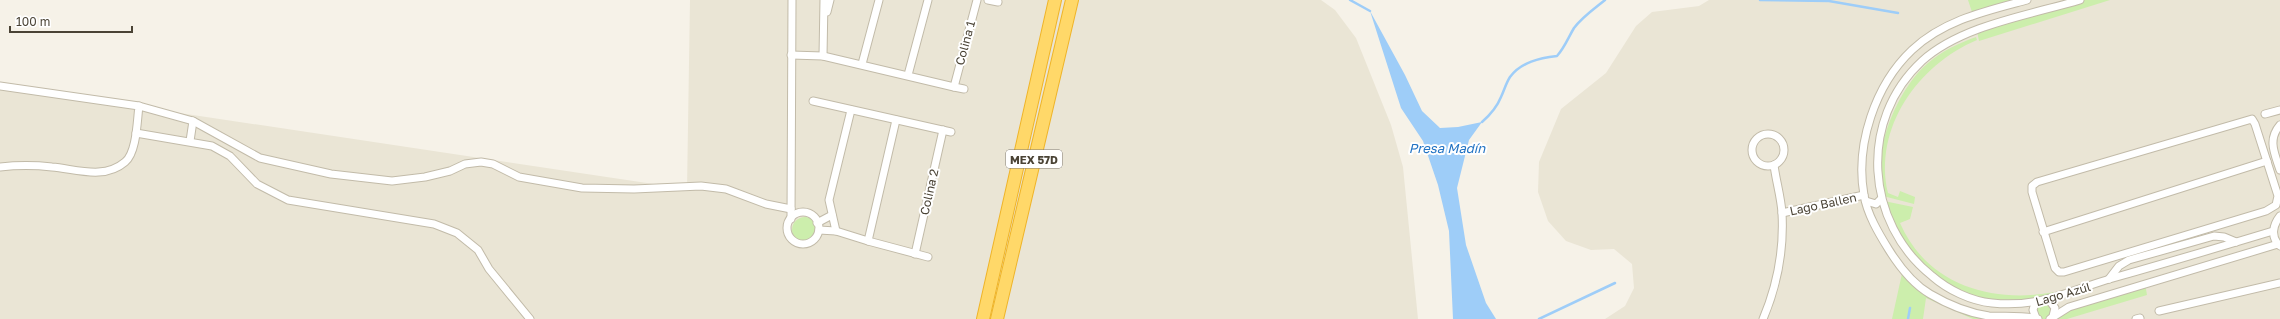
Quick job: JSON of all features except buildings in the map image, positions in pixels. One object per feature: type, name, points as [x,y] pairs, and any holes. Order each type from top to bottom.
[{"type":"highway","name":"MEX 57D","points":[[983,319],[1055,0]]},
{"type":"highway","name":"MEX 57D","points":[[997,319],[1072,0]]},
{"type":"street","points":[[792,0],[791,219],[787,230],[790,238],[797,243],[805,244],[813,241],[818,226],[832,216]]},
{"type":"street","points":[[823,56],[824,0]]},
{"type":"street","points":[[824,22],[830,0]]},
{"type":"street","points":[[862,64],[879,0]]},
{"type":"street","points":[[908,75],[928,0]]},
{"type":"street","name":"Colina 1","points":[[954,86],[977,0]]},
{"type":"street","points":[[988,0],[998,2]]},
{"type":"street","name":"Lago Azúl","points":[[2027,0],[1950,23],[1932,34],[1907,56],[1894,71],[1880,95],[1870,118],[1863,153],[1863,186],[1865,198],[1875,225],[1896,261],[1911,278],[1930,294],[1970,312],[1988,316],[2037,319]]},
{"type":"street","name":"Lago Azúl","points":[[2080,0],[1957,38],[1938,48],[1905,79],[1892,100],[1883,122],[1877,153],[1878,186],[1891,226],[1918,265],[1939,282],[1967,297],[1990,303],[2035,303],[2049,300],[2109,279],[2273,231]]},
{"type":"street","points":[[791,55],[823,56],[964,89]]},
{"type":"street","points":[[0,86],[139,106],[193,121],[260,158],[331,174],[392,181],[425,177],[450,171],[465,164],[481,162],[493,164],[519,176],[582,188],[634,189],[701,186],[726,189],[766,204],[791,209]]},
{"type":"street","points":[[813,101],[951,132]]},
{"type":"street","points":[[0,167],[21,164],[85,172],[106,172],[126,161],[134,146],[139,106]]},
{"type":"street","points":[[836,231],[829,200],[851,110]]},
{"type":"street","points":[[2265,114],[2280,110]]},
{"type":"street","points":[[2252,119],[2255,124],[2278,196],[2276,204],[2266,211],[2058,272],[2055,268],[2043,232],[2032,192],[2032,186],[2037,182],[2246,120],[2252,119]]},
{"type":"street","points":[[868,241],[896,120]]},
{"type":"street","points":[[190,141],[193,121]]},
{"type":"street","points":[[2280,125],[2273,134],[2272,140],[2280,170]]},
{"type":"street","name":"Colina 2","points":[[915,254],[943,130]]},
{"type":"street","points":[[136,133],[190,141],[212,146],[230,156],[257,184],[271,193],[288,200],[434,224],[457,233],[478,250],[489,269],[530,319]]},
{"type":"street","points":[[1762,134],[1772,134],[1778,137],[1784,146],[1782,157],[1774,165],[1762,165],[1757,163],[1752,153],[1753,142],[1762,134]]},
{"type":"street","points":[[2043,232],[2267,161]]},
{"type":"street","name":"Lago Ballen","points":[[1763,319],[1779,265],[1782,213],[1774,165]]},
{"type":"street","points":[[1863,186],[1872,183],[1878,186]]},
{"type":"street","points":[[1865,198],[1876,204],[1881,199]]},
{"type":"street","name":"Lago Ballen","points":[[1782,213],[1865,198]]},
{"type":"street","points":[[791,219],[797,214],[805,213],[813,216],[818,226],[928,257]]},
{"type":"street","points":[[2279,245],[2273,231],[2280,216]]},
{"type":"street","points":[[2109,279],[2123,263],[2214,236],[2224,237],[2236,242]]},
{"type":"street","points":[[2168,240],[2171,249]]},
{"type":"street","name":"Lago Azúl","points":[[2052,318],[2069,307],[2279,245]]},
{"type":"street","points":[[2159,311],[2280,283]]},
{"type":"street","points":[[2049,300],[2055,308],[2052,318]]},
{"type":"street","points":[[2035,303],[2033,310],[2037,319]]},
{"type":"shaded area","points":[[690,0],[1321,0],[1335,10],[1356,38],[1391,125],[1403,167],[1418,319],[0,319],[0,86],[687,189]]},
{"type":"shaded area","points":[[1709,0],[2280,0],[2280,319],[1605,319],[1625,306],[1634,288],[1632,264],[1614,249],[1591,250],[1566,241],[1548,221],[1538,192],[1539,162],[1561,109],[1606,73],[1636,26],[1652,12],[1699,6]]},
{"type":"green space","points":[[1968,0],[2027,0],[1973,15]]},
{"type":"green space","points":[[2080,0],[2110,0],[1979,41],[1977,31]]},
{"type":"green space","points":[[1976,37],[1977,40],[1956,51],[1936,65],[1919,82],[1905,102],[1894,123],[1887,145],[1885,169],[1888,193],[1898,197],[1900,191],[1915,197],[1914,204],[1883,196],[1880,180],[1880,162],[1883,143],[1896,106],[1916,75],[1928,63],[1951,48]]},
{"type":"green space","points":[[1884,201],[1913,207],[1910,219],[1900,223],[1912,244],[1927,262],[1944,275],[1964,285],[1985,292],[2008,295],[2031,295],[2055,292],[2056,297],[2049,300],[1994,301],[1964,293],[1950,286],[1937,278],[1914,257],[1897,232]]},
{"type":"green space","points":[[805,217],[814,221],[818,230],[814,239],[805,243],[796,239],[792,230],[796,221]]},
{"type":"green space","points":[[1903,269],[1929,294],[1970,312],[2036,318],[2035,303],[2049,300],[2054,313],[2145,283],[2147,295],[2067,319],[1973,319],[1926,298],[1923,319],[1892,319]]},
{"type":"water","name":"Presa Madín","points":[[1370,11],[1405,75],[1422,111],[1440,128],[1458,127],[1482,122],[1469,140],[1457,188],[1466,245],[1486,303],[1496,319],[1453,319],[1449,231],[1438,185],[1423,141],[1401,108]]},
{"type":"waterway","points":[[1350,0],[1370,11]]},
{"type":"waterway","points":[[1482,122],[1499,101],[1510,77],[1514,72],[1525,64],[1544,58],[1557,56],[1577,24],[1605,0]]},
{"type":"waterway","points":[[1760,0],[1829,1],[1898,13]]},
{"type":"waterway","points":[[1539,319],[1615,283]]},
{"type":"waterway","points":[[1908,319],[1910,308]]}]
